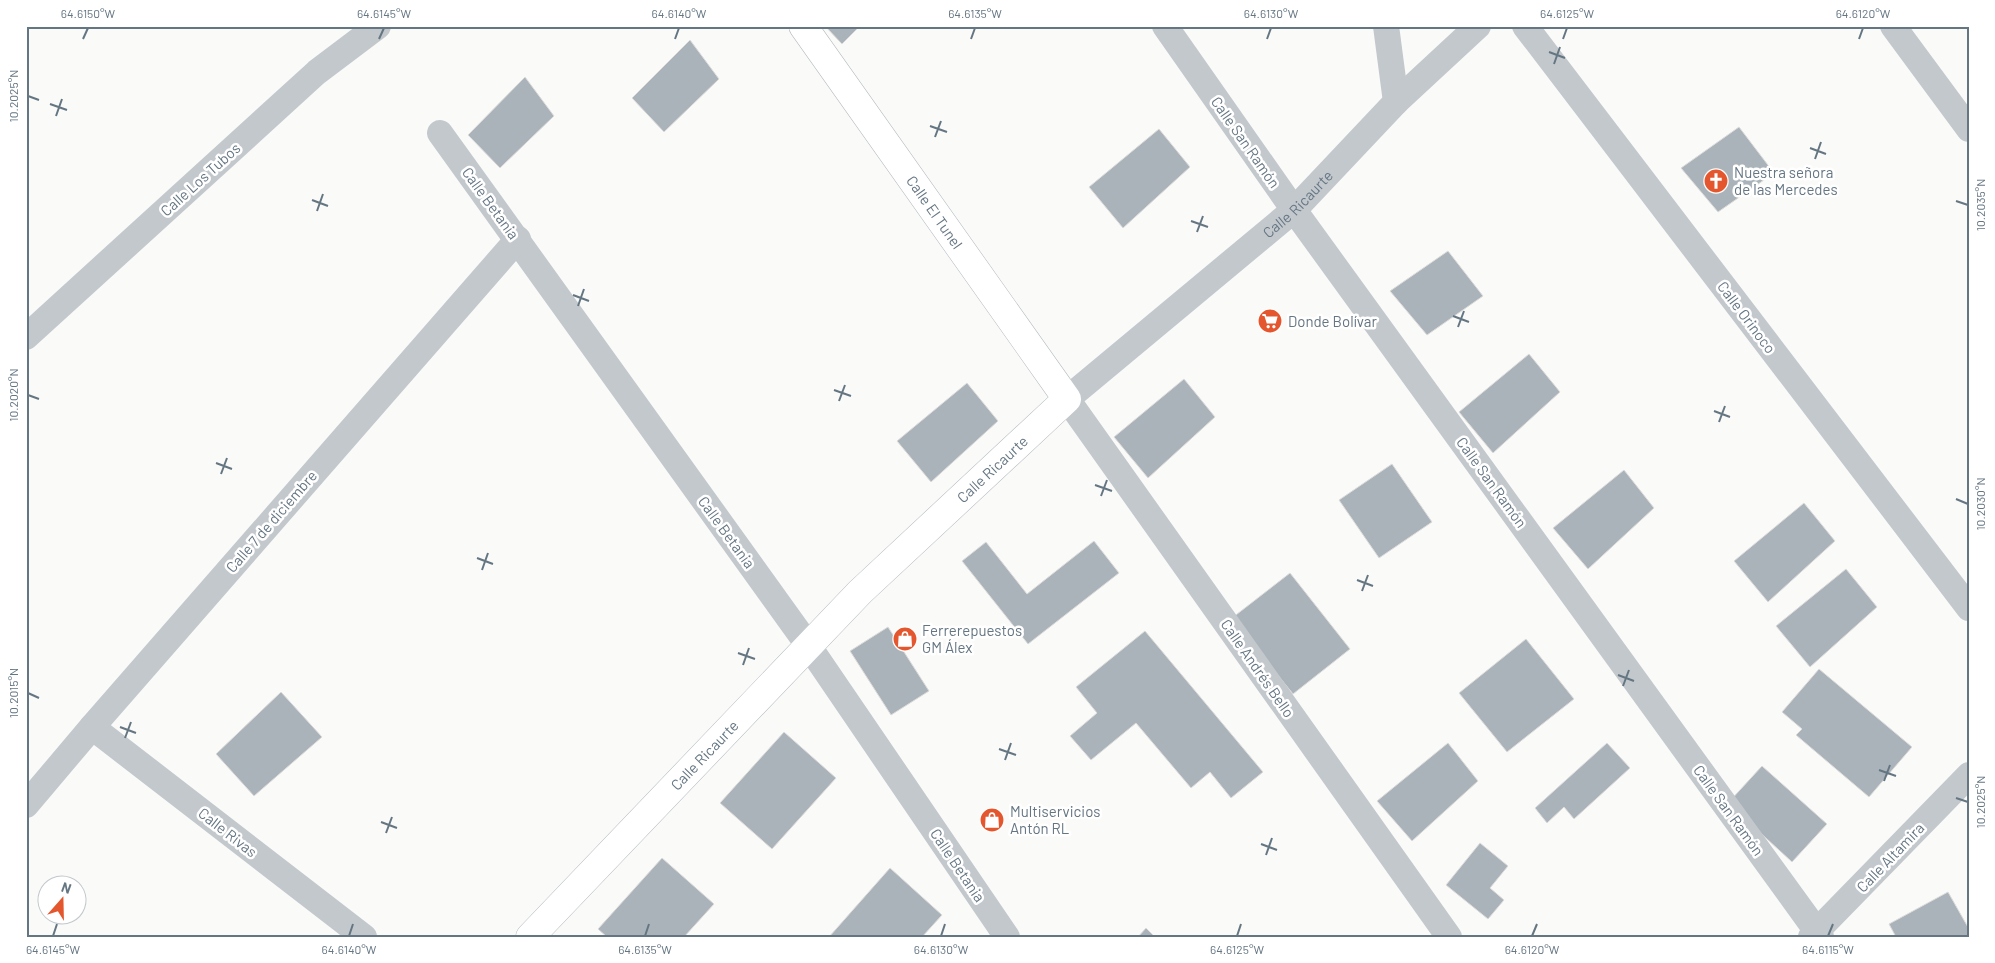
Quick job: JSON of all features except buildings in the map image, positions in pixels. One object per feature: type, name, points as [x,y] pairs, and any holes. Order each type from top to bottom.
[{"type":"street","name":"Calle Los Tubos","points":[[26,337],[317,72],[378,26]]},
{"type":"street","name":"Calle El Tunel","points":[[803,26],[1067,399]]},
{"type":"street","name":"Calle San Ramón","points":[[1165,26],[1294,210],[1816,935]]},
{"type":"street","points":[[1386,26],[1396,102]]},
{"type":"street","name":"Calle Ricaurte","points":[[530,937],[860,592],[1067,399],[1294,210],[1396,102],[1478,26]]},
{"type":"street","name":"Calle Orinoco","points":[[1525,26],[1969,608]]},
{"type":"street","points":[[1893,26],[1969,129]]},
{"type":"street","name":"Calle Betania","points":[[440,133],[808,645],[1006,937]]},
{"type":"street","name":"Calle 7 de diciembre","points":[[26,805],[518,239]]},
{"type":"street","name":"Calle Andrés Bello","points":[[1067,399],[1450,937]]},
{"type":"street","name":"Calle Rivas","points":[[92,727],[364,937]]},
{"type":"street","name":"Calle Altamira","points":[[1816,935],[1969,775]]},
{"type":"place","name":"Nuestra señora de las Mercedes","points":[[1716,181]]},
{"type":"place","name":"Donde Bolívar","points":[[1270,321]]},
{"type":"place","name":"Ferrerepuestos GM Álex","points":[[905,639]]},
{"type":"place","name":"Multiservicios Antón RL","points":[[992,820]]}]
